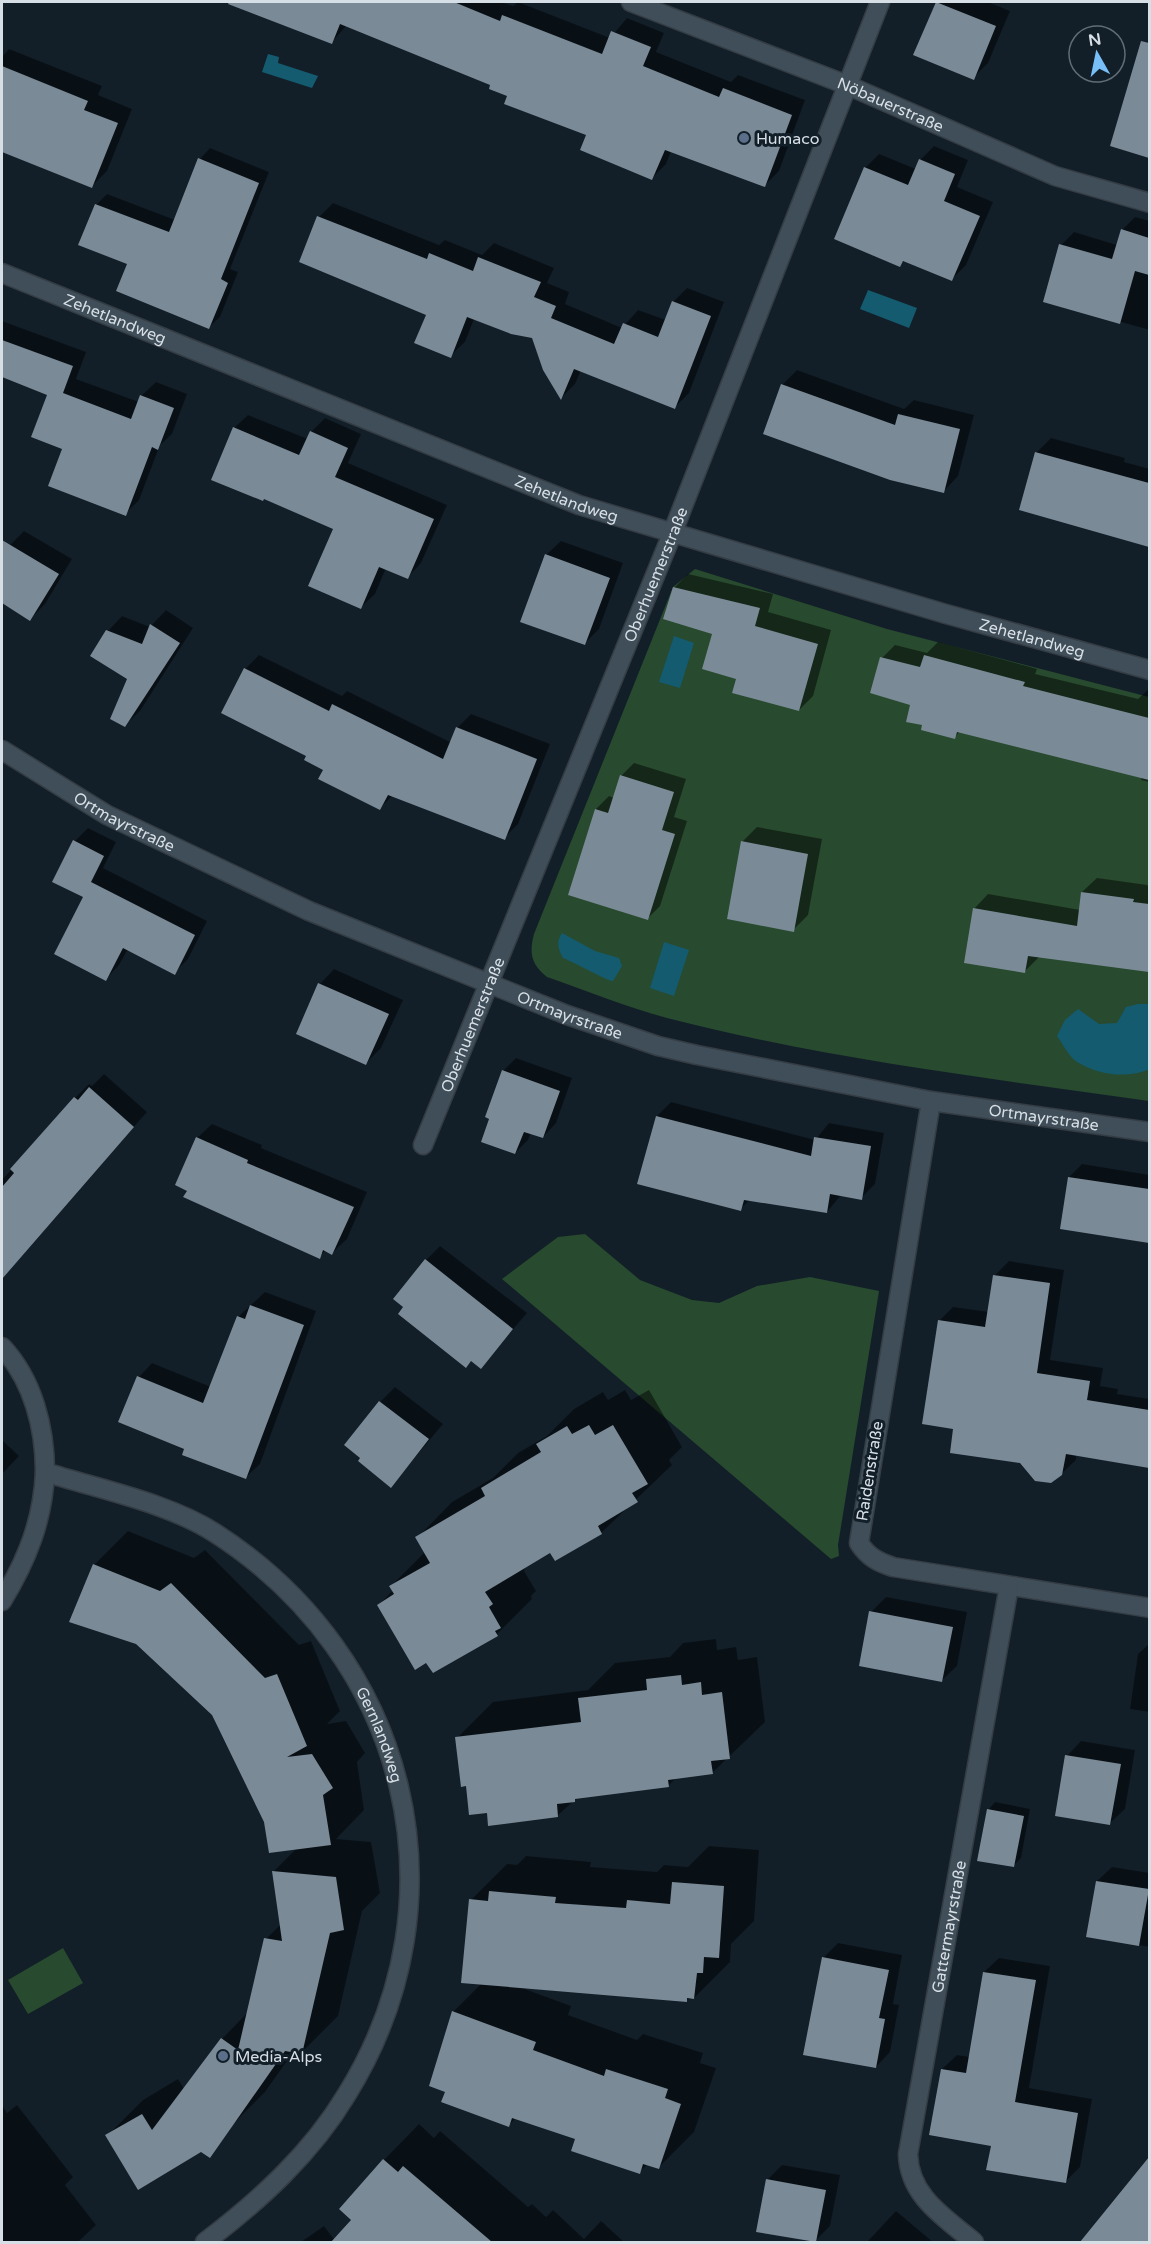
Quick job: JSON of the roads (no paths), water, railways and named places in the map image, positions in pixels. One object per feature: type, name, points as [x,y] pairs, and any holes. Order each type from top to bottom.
[{"type":"street","name":"Nöbauerstraße","points":[[631,2],[847,85],[1055,176],[1149,203]]},
{"type":"street","name":"Oberhuemerstraße","points":[[423,1145],[672,534],[880,2]]},
{"type":"street","name":"Zehetlandweg","points":[[2,273],[579,505],[672,534],[1149,670]]},
{"type":"street","name":"Ortmayrstraße","points":[[2,750],[107,815],[309,911],[567,1015],[658,1046],[931,1101],[1149,1132]]},
{"type":"street","name":"Raidenstraße","points":[[931,1101],[859,1543],[865,1553],[875,1561],[893,1567],[1149,1608]]},
{"type":"street","points":[[2,1347],[22,1377],[35,1404],[42,1430],[45,1472],[44,1498],[37,1530],[18,1575],[2,1601]]},
{"type":"street","name":"Gernlandweg","points":[[45,1472],[185,1516],[245,1554],[303,1608],[330,1639],[377,1716],[399,1780],[407,1822],[410,1893],[404,1942],[381,2028],[347,2094],[305,2153],[270,2188],[205,2242]]},
{"type":"street","name":"Gattermayrstraße","points":[[974,2242],[926,2202],[913,2184],[908,2169],[908,2154],[1009,1586]]},
{"type":"water","points":[[268,54],[279,57],[278,63],[318,76],[312,88],[262,72]]},
{"type":"water","points":[[868,290],[917,308],[909,328],[860,309]]},
{"type":"water","points":[[674,636],[694,643],[680,688],[659,682]]},
{"type":"water","points":[[562,933],[595,951],[619,958],[622,966],[613,981],[563,958],[558,945]]},
{"type":"water","points":[[664,942],[689,950],[674,996],[650,988]]},
{"type":"water","points":[[1149,1004],[1150,1069],[1122,1075],[1094,1070],[1074,1060],[1057,1036],[1065,1020],[1078,1009],[1099,1024],[1117,1023],[1126,1007]]},
{"type":"place","name":"Humaco","points":[[744,138]]},
{"type":"place","name":"Media-Alps","points":[[223,2056]]}]
